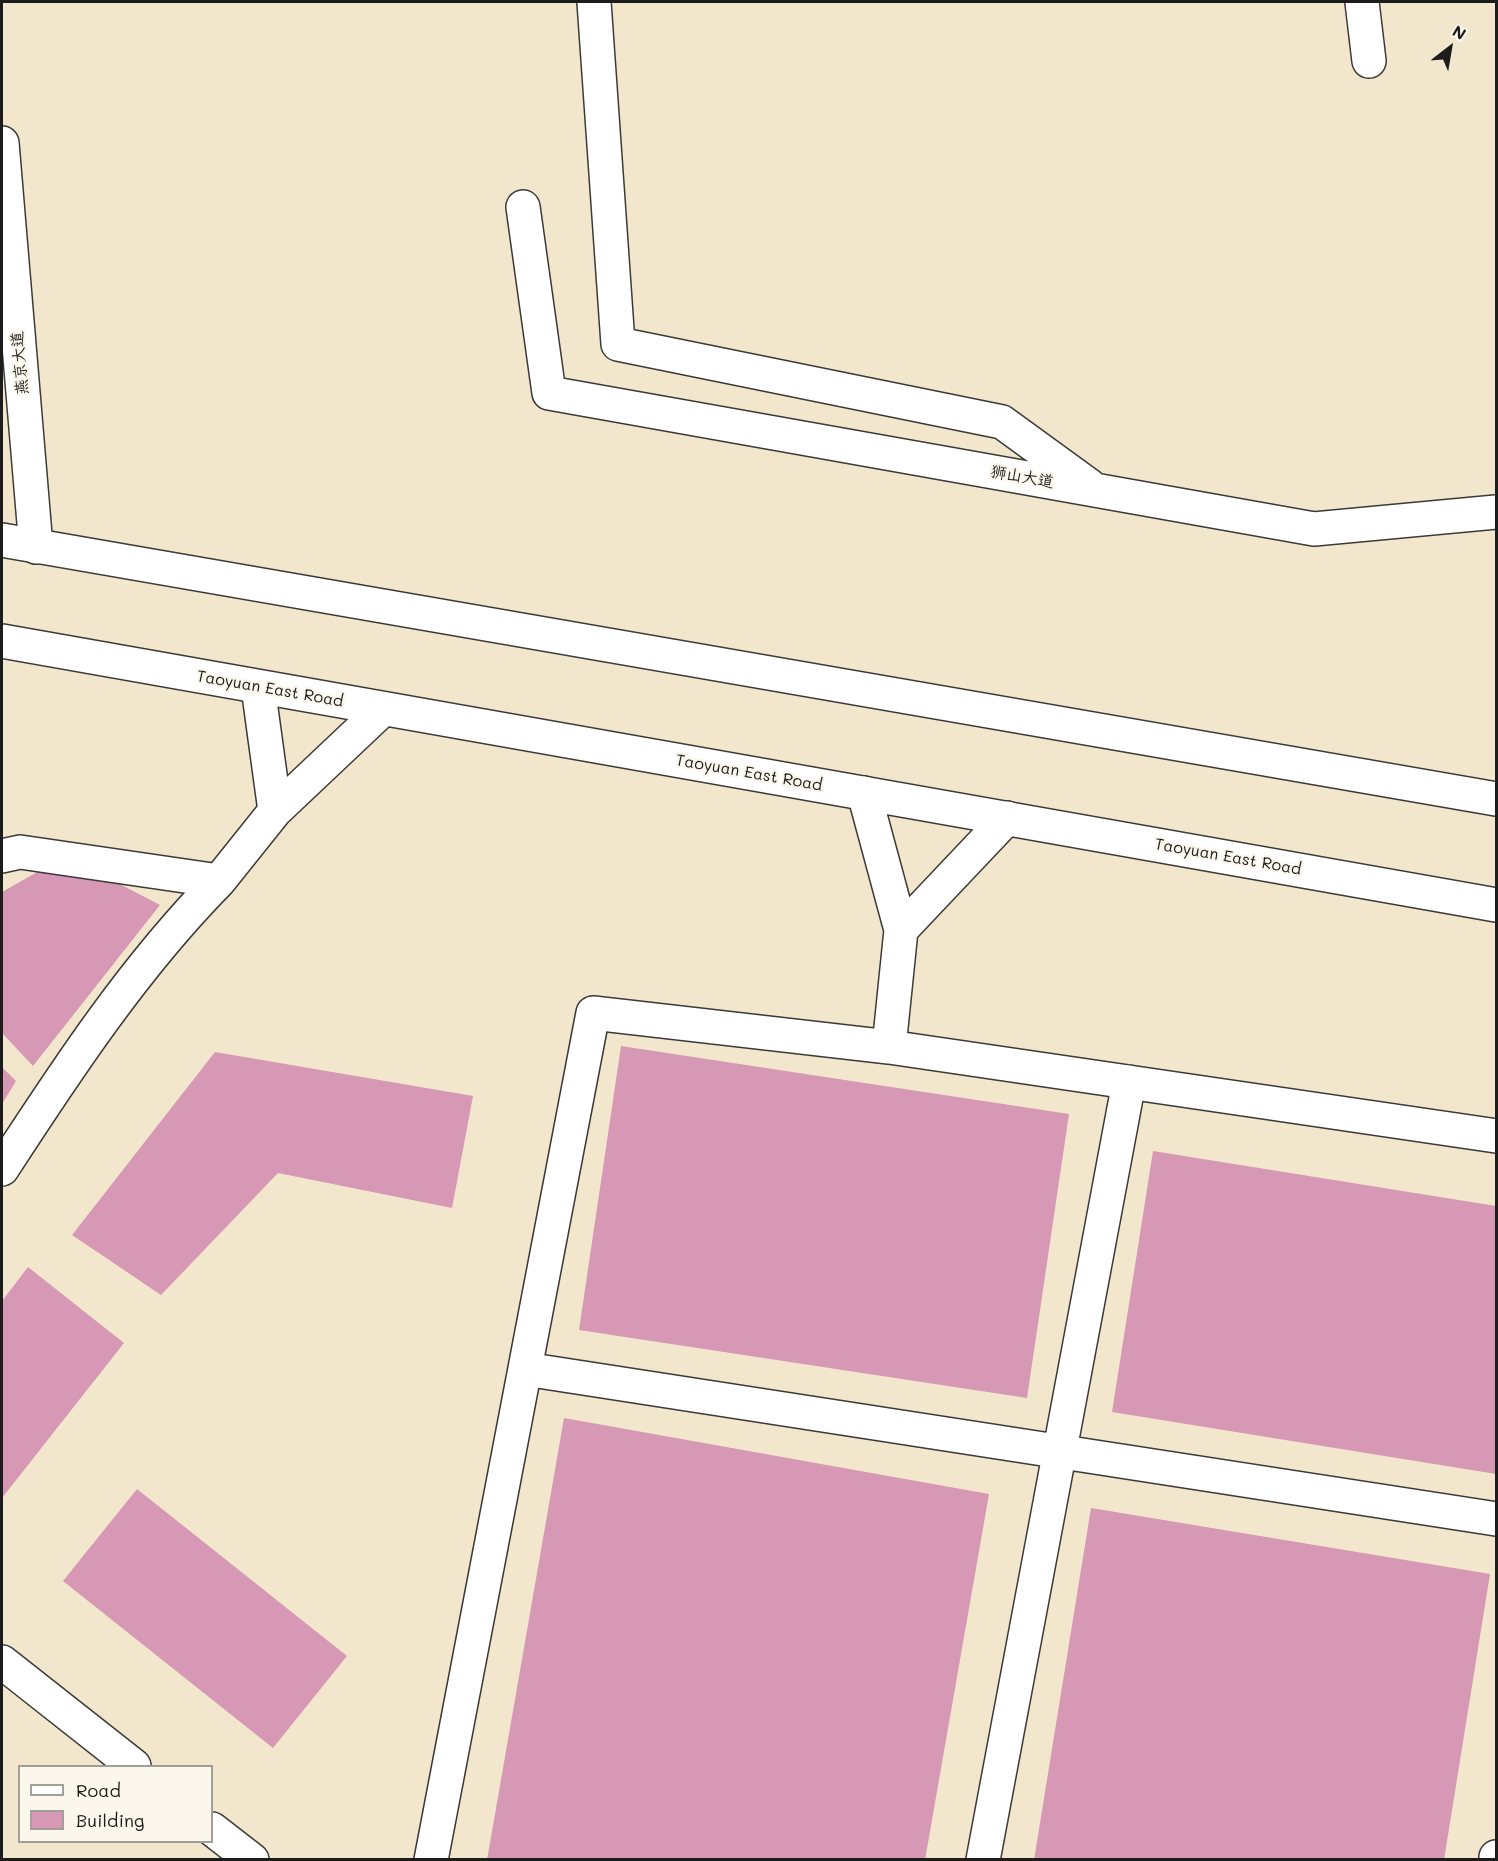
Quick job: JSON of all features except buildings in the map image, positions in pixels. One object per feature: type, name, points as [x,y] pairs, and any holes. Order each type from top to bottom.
[{"type":"main road","points":[[594,2],[618,344],[1002,422],[1097,490]]},
{"type":"main road","points":[[1362,2],[1370,61]]},
{"type":"main road","name":"燕京大道","points":[[2,143],[36,547]]},
{"type":"main road","name":"狮山大道","points":[[523,207],[549,393],[1314,529],[1497,512]]},
{"type":"main road","points":[[2,540],[1497,799]]},
{"type":"main road","name":"Taoyuan East Road","points":[[2,641],[1497,905]]},
{"type":"main road","points":[[258,687],[275,811]]},
{"type":"main road","points":[[2,1169],[53,1089],[175,926],[219,881],[275,811],[383,709]]},
{"type":"main road","points":[[864,793],[901,930],[890,1047]]},
{"type":"main road","points":[[901,930],[1007,818]]},
{"type":"main road","points":[[2,856],[20,852],[219,881]]},
{"type":"main road","points":[[431,1860],[593,1013],[890,1047],[1497,1136]]},
{"type":"main road","points":[[983,1860],[1129,1082]]},
{"type":"main road","points":[[525,1369],[1059,1454],[1497,1519]]},
{"type":"main road","points":[[2,1662],[131,1765]]},
{"type":"main road","points":[[213,1830],[252,1860]]}]
